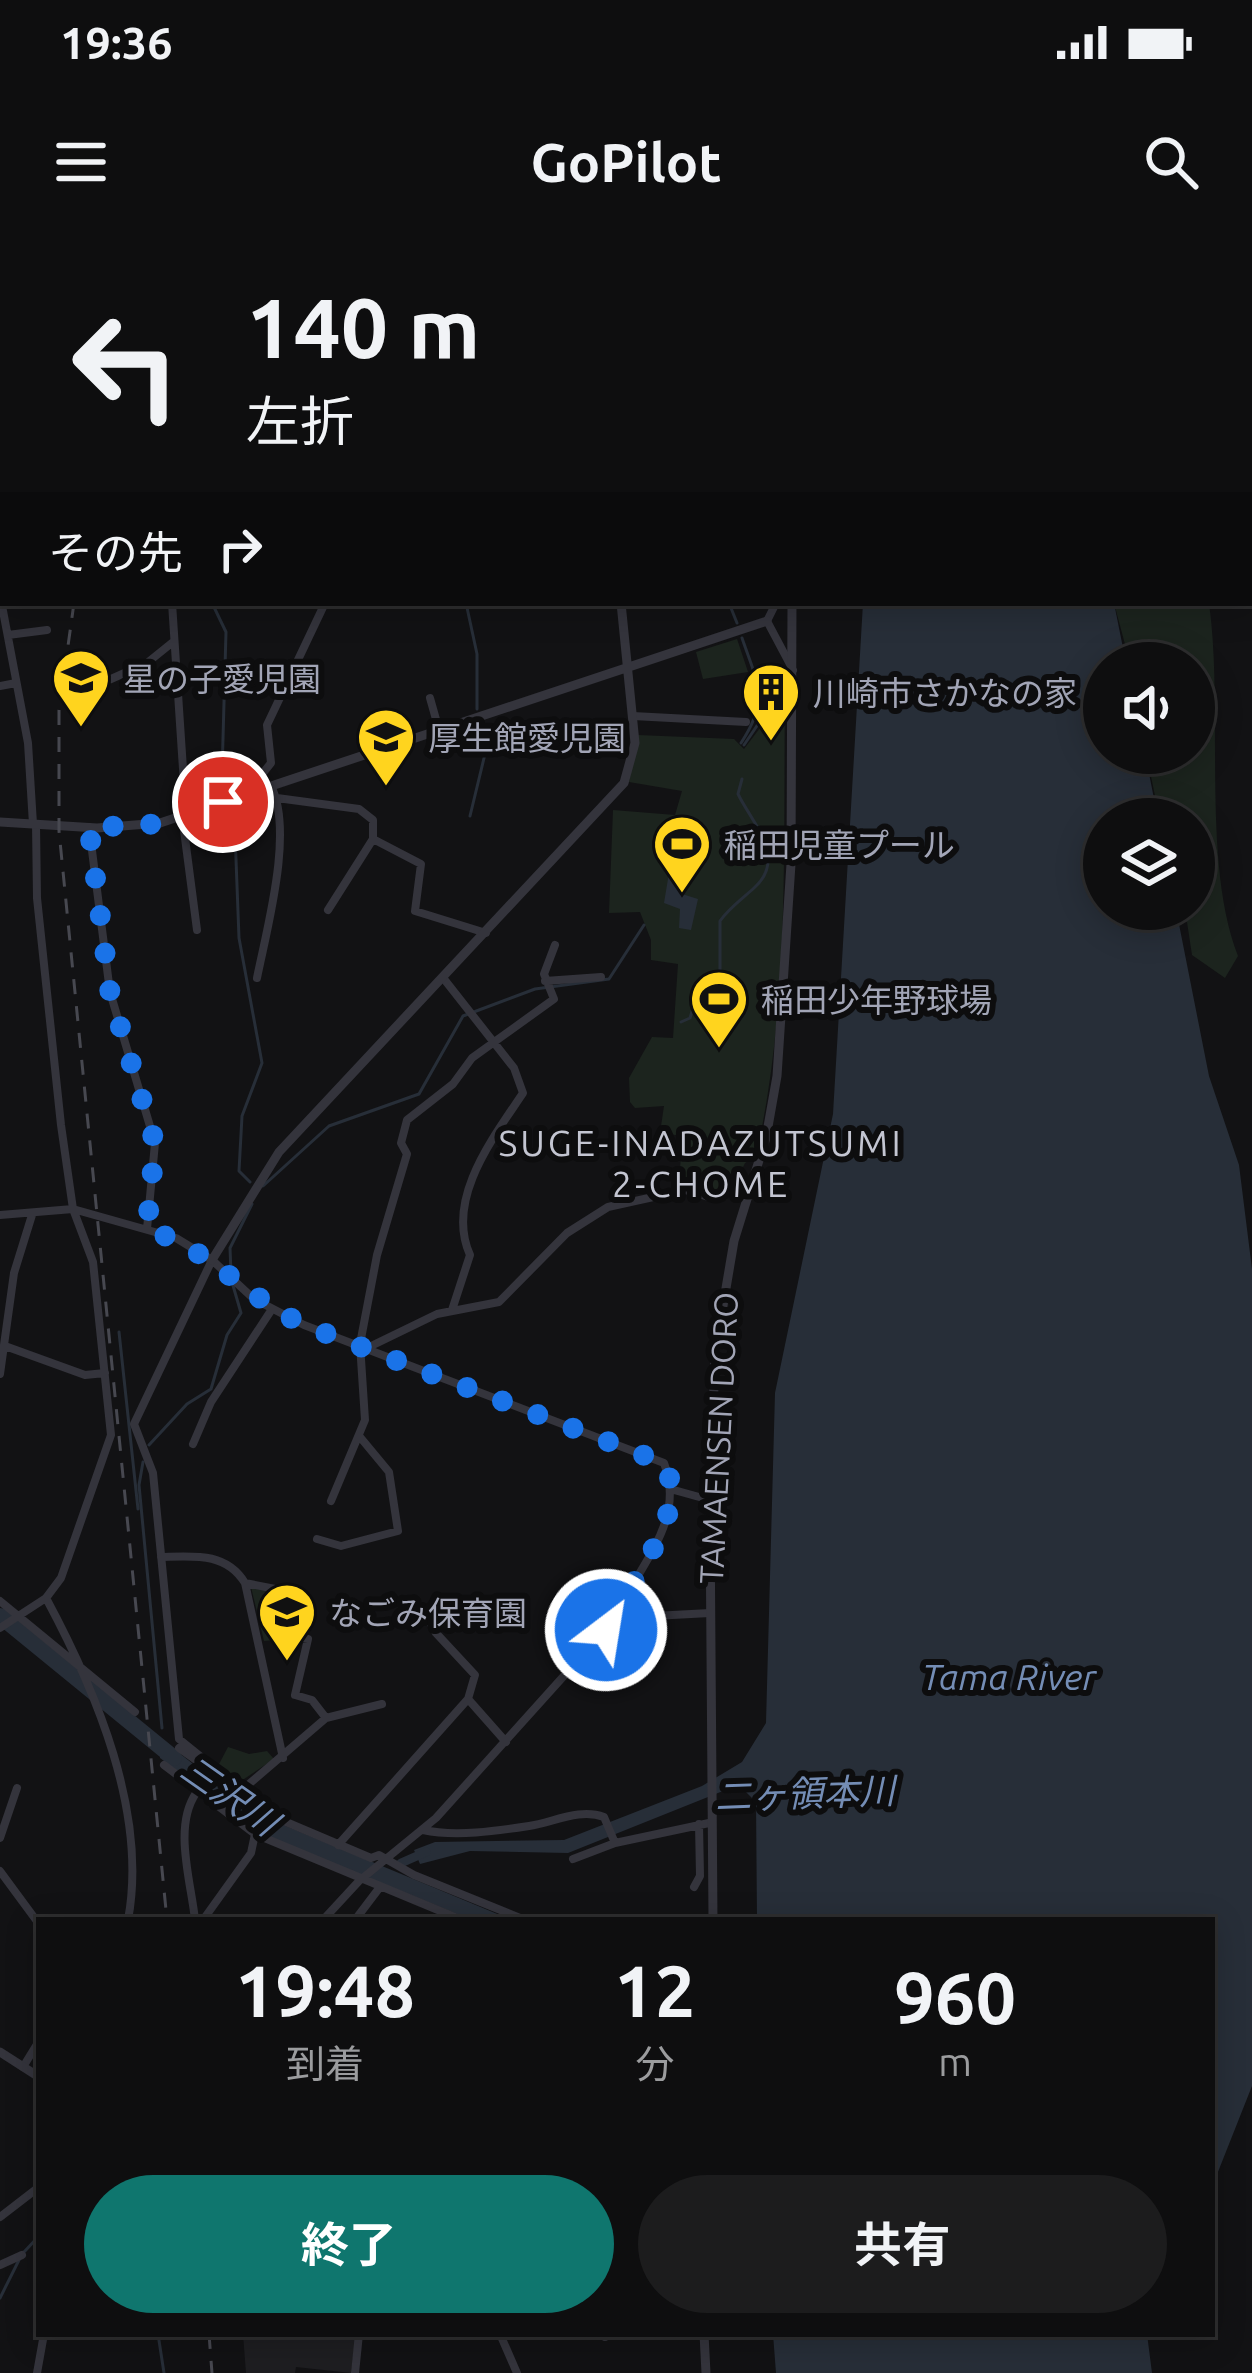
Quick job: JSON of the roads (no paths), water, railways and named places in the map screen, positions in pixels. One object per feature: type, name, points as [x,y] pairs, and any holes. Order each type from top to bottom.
[{"type":"street","points":[[0,1628],[46,1598],[61,1579],[111,1435],[93,1262],[73,1209],[38,898],[32,780],[2,606]]},
{"type":"street","points":[[172,606],[196,930]]},
{"type":"street","points":[[325,606],[267,725],[271,763],[259,778],[277,797],[359,809],[374,820],[373,839],[328,910]]},
{"type":"street","points":[[382,1704],[326,1718],[242,1790],[179,1739],[153,1473],[134,1424],[212,1260],[279,1152],[624,783],[634,753],[621,606]]},
{"type":"street","points":[[0,822],[148,825],[767,621],[774,606]]},
{"type":"street","name":"TAMAENSEN DORO","points":[[713,1917],[706,1820],[710,1500],[723,1292],[772,1116],[777,1076],[791,864],[792,606]]},
{"type":"street","points":[[767,621],[794,671]]},
{"type":"street","points":[[8,635],[47,630]]},
{"type":"street","points":[[110,679],[147,663],[175,641]]},
{"type":"street","points":[[0,686],[16,683]]},
{"type":"street","points":[[430,698],[439,730]]},
{"type":"street","points":[[632,716],[746,722]]},
{"type":"street","points":[[257,978],[280,838],[277,797]]},
{"type":"street","points":[[89,827],[110,992],[155,1143],[147,1229]]},
{"type":"street","points":[[373,839],[421,864],[422,877],[412,901],[415,911],[487,933]]},
{"type":"street","points":[[331,1501],[365,1420],[365,1345],[377,1256],[407,1154],[401,1143],[407,1120],[495,1042],[554,999],[546,985],[555,945]]},
{"type":"street","points":[[546,985],[601,977]]},
{"type":"street","points":[[444,979],[473,1010],[514,1068],[523,1093],[469,1184],[463,1238],[470,1255],[452,1311]]},
{"type":"street","points":[[365,1345],[452,1311],[499,1301],[567,1233],[608,1207],[685,1190],[715,1199]]},
{"type":"street","points":[[0,1215],[73,1209],[195,1246],[272,1309],[664,1463],[674,1490],[657,1546],[616,1618],[423,1830],[361,1880],[326,1917]]},
{"type":"street","points":[[0,1374],[14,1273],[32,1215]]},
{"type":"street","points":[[193,1444],[216,1384],[272,1309]]},
{"type":"street","points":[[4,1346],[85,1375],[105,1373]]},
{"type":"street","points":[[317,1539],[341,1546],[398,1531],[389,1472],[360,1437]]},
{"type":"street","points":[[674,1490],[710,1500]]},
{"type":"street","points":[[161,1557],[206,1556],[227,1563],[245,1583],[283,1758]]},
{"type":"street","points":[[245,1583],[301,1594],[295,1637],[308,1639],[295,1696],[312,1700],[326,1718]]},
{"type":"street","points":[[46,1598],[104,1715],[136,1876],[129,1917]]},
{"type":"street","points":[[0,1601],[135,1712]]},
{"type":"street","points":[[338,1845],[468,1699],[476,1675],[436,1633],[425,1613]]},
{"type":"street","points":[[616,1618],[710,1613]]},
{"type":"street","points":[[468,1699],[506,1742]]},
{"type":"street","points":[[179,1748],[262,1809],[338,1845],[518,1917]]},
{"type":"street","points":[[164,1766],[255,1834],[449,1917]]},
{"type":"street","points":[[0,1838],[17,1788]]},
{"type":"street","points":[[196,1793],[186,1808],[184,1825],[199,1917]]},
{"type":"street","points":[[423,1830],[439,1834],[530,1826],[578,1814],[604,1817],[615,1843]]},
{"type":"street","points":[[573,1859],[706,1820],[700,1876],[694,1887]]},
{"type":"street","points":[[201,1917],[251,1853],[255,1834]]},
{"type":"street","points":[[0,1871],[36,1920]]},
{"type":"street","points":[[358,1917],[380,1887]]},
{"type":"street","points":[[23,2067],[36,2046]]},
{"type":"street","points":[[0,2052],[36,2075]]},
{"type":"street","points":[[0,2217],[36,2189]]},
{"type":"street","points":[[0,2265],[22,2255]]},
{"type":"street","points":[[37,2373],[43,2337]]},
{"type":"street","points":[[355,2373],[359,2337]]},
{"type":"street","points":[[501,2337],[517,2373]]},
{"type":"street","points":[[704,2337],[706,2373]]},
{"type":"water","name":"Tama River","points":[[863,606],[1115,606],[1122,642],[1083,642],[1083,774],[1149,774],[1154,798],[1083,798],[1083,930],[1180,930],[1209,1076],[1239,1165],[1252,1269],[1252,2086],[1215,2179],[1215,1917],[757,1917],[756,1802],[745,1791],[723,1791],[568,1853],[470,1851],[420,1864],[414,1850],[435,1842],[564,1840],[702,1786],[742,1762],[766,1723],[775,1393],[833,1114]]},
{"type":"water","points":[[669,873],[684,874],[682,894],[698,899],[691,930],[679,928],[680,909],[664,903]]},
{"type":"water","points":[[160,1738],[257,1814],[505,1917],[465,1917],[264,1835],[160,1758]]},
{"type":"water","points":[[773,2337],[1147,2337],[1152,2373],[776,2373]]},
{"type":"waterway","points":[[213,606],[226,632],[222,774],[230,789]]},
{"type":"waterway","points":[[467,606],[477,654],[477,709]]},
{"type":"waterway","points":[[730,606],[737,623]]},
{"type":"waterway","points":[[741,743],[758,703],[742,638]]},
{"type":"waterway","points":[[744,745],[771,705],[777,669]]},
{"type":"waterway","points":[[470,816],[485,754],[482,724]]},
{"type":"waterway","points":[[681,1022],[690,1018],[697,995],[720,971],[720,921],[764,877],[768,865],[764,841],[738,794],[742,779]]},
{"type":"waterway","points":[[234,807],[239,938],[262,1063],[242,1116],[239,1171],[250,1182]]},
{"type":"waterway","points":[[263,1186],[329,1126],[419,1094],[463,1016],[535,989],[609,979],[644,925]]},
{"type":"waterway","points":[[231,1273],[230,1248],[252,1204]]},
{"type":"waterway","points":[[149,1445],[187,1404],[211,1389],[227,1335],[241,1313],[232,1282]]},
{"type":"waterway","points":[[119,1332],[138,1509]]},
{"type":"waterway","points":[[143,1462],[139,1485],[162,1728]]},
{"type":"waterway","name":"三沢川","points":[[0,1616],[174,1758]]},
{"type":"waterway","name":"二ヶ領本川","points":[[401,1863],[426,1852]]},
{"type":"waterway","points":[[24,2252],[36,2239]]},
{"type":"waterway","points":[[0,2298],[19,2260]]},
{"type":"waterway","points":[[158,2337],[164,2373]]},
{"type":"railway","points":[[74,606],[59,710],[59,831],[167,1917]]},
{"type":"railway","points":[[209,2337],[212,2373]]},
{"type":"place","name":"星の子愛児園","points":[[81,729]]},
{"type":"place","name":"川崎市さかなの家","points":[[771,743]]},
{"type":"place","name":"厚生館愛児園","points":[[386,788]]},
{"type":"place","name":"稲田児童プール","points":[[682,895]]},
{"type":"place","name":"稲田少年野球場","points":[[719,1050]]},
{"type":"place","name":"なごみ保育園","points":[[287,1663]]},
{"type":"district","name":"SUGE-INADAZUTSUMI 2-CHOME","points":[[701,1162]]}]
